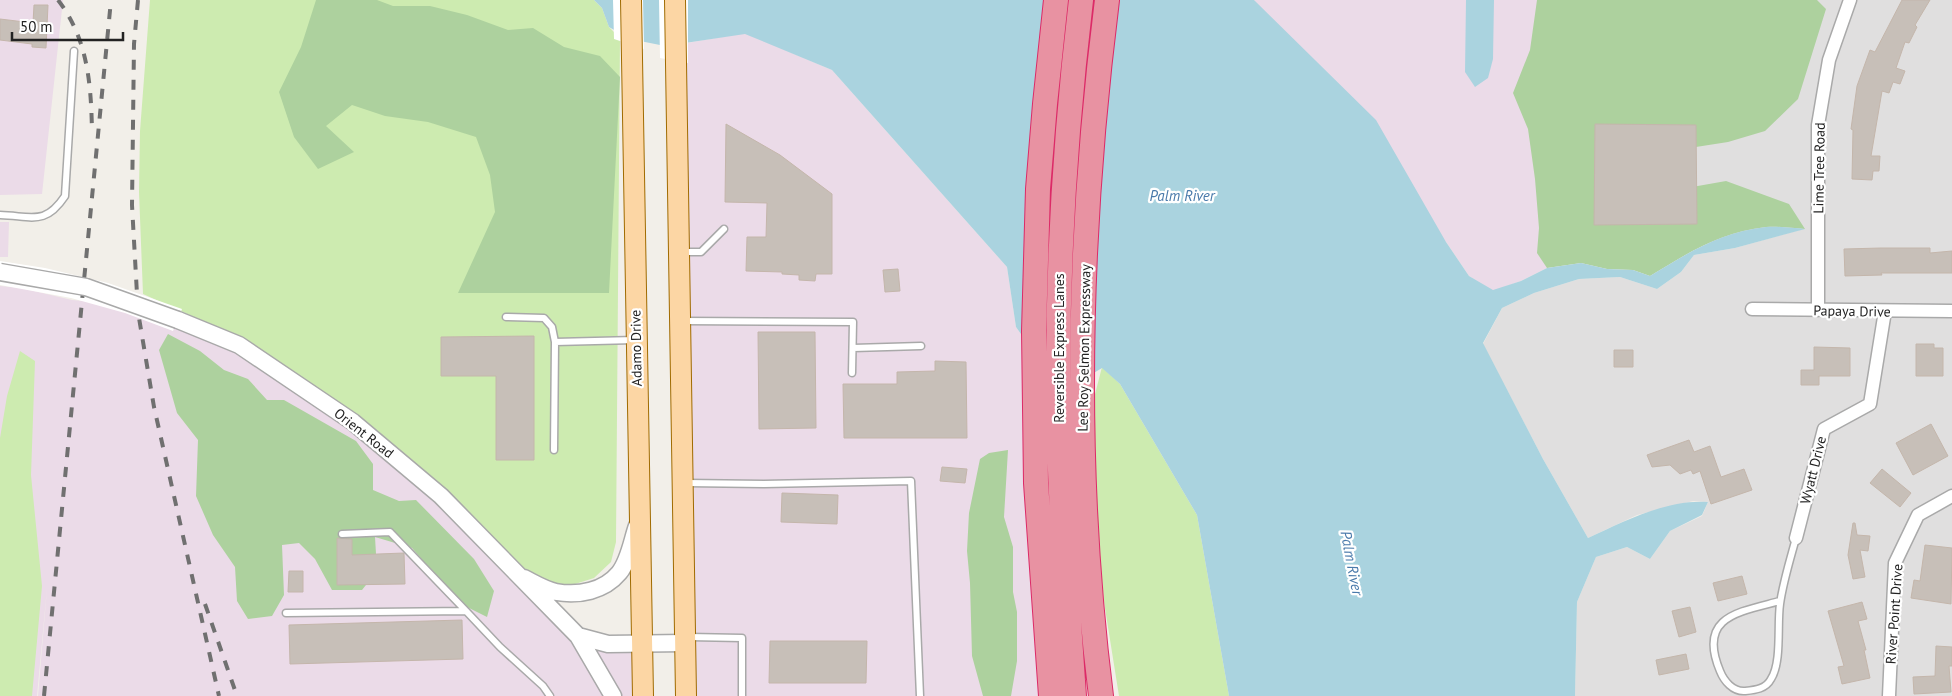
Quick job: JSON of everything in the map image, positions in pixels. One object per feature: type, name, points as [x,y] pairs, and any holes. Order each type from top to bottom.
[{"type":"highway","points":[[1051,696],[1038,532],[1034,422],[1034,331],[1038,189],[1056,0]]},
{"type":"highway","name":"Reversible Express Lanes","points":[[1074,696],[1062,506],[1058,332],[1067,139],[1082,0]]},
{"type":"highway","name":"Lee Roy Selmon Expressway","points":[[1101,696],[1086,520],[1082,399],[1083,292],[1090,168],[1106,0]]},
{"type":"main road","name":"Adamo Drive","points":[[631,0],[643,696]]},
{"type":"main road","points":[[675,0],[686,696]]},
{"type":"street","name":"Lime Tree Road","points":[[1818,310],[1818,125],[1829,60],[1850,0]]},
{"type":"street","name":"Orient Road","points":[[0,272],[86,287],[178,320],[239,345],[353,422],[441,496],[517,576],[578,636],[608,644],[642,645],[685,640]]},
{"type":"street","name":"Papaya Drive","points":[[1752,309],[1952,311]]},
{"type":"street","name":"Wyatt Drive","points":[[1796,538],[1824,429],[1870,404],[1885,311]]},
{"type":"street","name":"River Point Drive","points":[[1889,696],[1895,563],[1918,516],[1952,496]]},
{"type":"street","points":[[517,576],[555,592],[577,593],[594,591],[608,584],[621,571],[639,521]]},
{"type":"street","points":[[578,636],[613,696]]},
{"type":"lane","points":[[0,215],[44,217],[54,212],[65,196],[74,50]]},
{"type":"lane","points":[[679,252],[701,252],[724,228]]},
{"type":"lane","points":[[506,317],[544,318],[552,327],[555,342],[554,450]]},
{"type":"lane","points":[[681,321],[853,322],[852,373]]},
{"type":"lane","points":[[555,342],[636,340]]},
{"type":"lane","points":[[852,348],[921,346]]},
{"type":"lane","points":[[683,483],[764,484],[911,480],[920,696]]},
{"type":"lane","points":[[342,534],[390,532],[500,647],[543,686],[550,696]]},
{"type":"lane","points":[[1780,601],[1732,615],[1722,621],[1716,631],[1714,641],[1716,658],[1721,672],[1732,688],[1741,692],[1764,687],[1771,680],[1776,670],[1780,601],[1796,538]]},
{"type":"lane","points":[[286,613],[466,611]]},
{"type":"lane","points":[[685,640],[742,638],[742,696]]},
{"type":"shaded area","points":[[0,0],[63,0],[42,194],[0,195]]},
{"type":"shaded area","points":[[1254,0],[1568,0],[1586,94],[1547,268],[1521,281],[1493,291],[1469,276],[1446,242]]},
{"type":"shaded area","points":[[1584,0],[1952,0],[1952,308],[1814,307],[1952,314],[1952,696],[1575,696],[1577,602],[1596,557],[1627,547],[1650,559],[1670,531],[1702,516],[1708,502],[1693,501],[1637,515],[1588,538],[1543,459],[1483,344],[1502,308],[1534,293],[1579,279],[1620,277],[1657,289],[1681,272],[1694,255],[1735,248],[1803,229],[1702,244],[1650,276]]},
{"type":"shaded area","points":[[745,33],[832,70],[1007,267],[1016,327],[1031,348],[1048,696],[685,696],[681,44]]},
{"type":"shaded area","points":[[0,222],[9,222],[8,257],[0,257]]},
{"type":"shaded area","points":[[0,286],[21,288],[72,300],[152,307],[233,342],[334,413],[433,494],[584,642],[634,649],[635,696],[38,696],[47,588],[37,696],[0,696]]},
{"type":"green space","points":[[150,0],[594,0],[602,8],[609,27],[620,38],[616,542],[611,562],[594,578],[572,585],[534,581],[395,454],[223,330],[143,294],[139,192],[140,131]]},
{"type":"green space","points":[[316,0],[377,0],[393,6],[430,6],[467,15],[508,30],[533,28],[564,47],[600,56],[620,77],[609,293],[458,293],[495,212],[490,175],[476,137],[428,122],[385,116],[352,105],[326,126],[354,152],[318,169],[294,137],[279,92],[301,47]]},
{"type":"green space","points":[[1537,0],[1817,0],[1826,9],[1798,99],[1765,131],[1728,142],[1683,149],[1664,192],[1726,181],[1789,204],[1805,229],[1766,227],[1734,234],[1705,245],[1650,276],[1633,270],[1607,269],[1581,263],[1547,268],[1537,253],[1539,228],[1528,129],[1513,93],[1530,50]]},
{"type":"green space","points":[[168,334],[200,351],[224,370],[248,379],[267,400],[284,400],[356,441],[373,464],[373,490],[399,501],[416,500],[474,559],[494,591],[487,617],[459,603],[412,548],[375,537],[377,571],[362,590],[332,590],[315,559],[299,543],[282,545],[284,595],[272,616],[248,619],[237,601],[235,567],[213,535],[196,496],[198,440],[177,413],[159,350]]},
{"type":"green space","points":[[20,351],[35,361],[31,475],[42,586],[32,696],[0,696],[0,438],[7,396]]},
{"type":"green space","points":[[1102,367],[1120,384],[1197,515],[1229,696],[1119,696],[1104,602],[1093,477],[1093,402]]},
{"type":"green space","points":[[1008,450],[1004,517],[1013,547],[1013,592],[1017,612],[1017,661],[1011,696],[983,696],[972,656],[967,551],[969,513],[980,459],[989,453]]},
{"type":"water","name":"Palm River","points":[[594,0],[1254,0],[1376,120],[1446,242],[1469,276],[1493,290],[1521,281],[1547,268],[1581,263],[1607,269],[1633,270],[1650,276],[1705,245],[1734,234],[1766,227],[1805,229],[1735,248],[1694,255],[1681,272],[1657,289],[1620,277],[1579,279],[1534,293],[1502,308],[1483,343],[1543,459],[1588,538],[1646,512],[1677,504],[1708,502],[1702,515],[1670,531],[1650,559],[1627,547],[1596,557],[1577,602],[1575,696],[1229,696],[1197,515],[1120,384],[1102,368],[1072,386],[1040,361],[1016,327],[1007,267],[832,70],[745,34],[665,46],[630,39],[609,27],[602,8]]},
{"type":"water","points":[[1466,0],[1494,0],[1493,59],[1488,78],[1475,87],[1465,72]]},
{"type":"pier","points":[[613,0],[643,0],[644,49],[614,39]]},
{"type":"pier","points":[[659,0],[688,0],[688,63],[660,58]]},
{"type":"pier","points":[[0,261],[45,268],[108,283],[182,309],[173,331],[125,313],[71,298],[0,285]]},
{"type":"building","points":[[1902,0],[1930,0],[1915,25],[1917,27],[1909,43],[1905,42],[1896,68],[1905,71],[1900,84],[1893,82],[1889,93],[1882,91],[1871,156],[1880,156],[1879,171],[1873,171],[1872,180],[1852,179],[1853,130],[1851,129],[1857,86],[1870,50],[1875,52]]},
{"type":"building","points":[[34,5],[48,5],[46,48],[32,47],[32,44],[0,40],[0,19],[33,23]]},
{"type":"building","points":[[726,124],[780,155],[832,194],[832,274],[816,274],[815,281],[799,280],[799,275],[782,274],[782,272],[746,271],[747,237],[766,237],[767,203],[725,202]]},
{"type":"building","points":[[1595,124],[1696,125],[1697,224],[1594,225]]},
{"type":"building","points":[[1930,248],[1930,253],[1952,251],[1952,273],[1881,273],[1882,275],[1845,276],[1844,249]]},
{"type":"building","points":[[898,269],[900,291],[885,292],[883,270]]},
{"type":"building","points":[[758,332],[815,332],[816,428],[759,429]]},
{"type":"building","points":[[534,336],[534,460],[496,460],[496,376],[441,376],[441,337]]},
{"type":"building","points":[[1916,344],[1934,344],[1934,348],[1943,348],[1943,376],[1916,376]]},
{"type":"building","points":[[1814,347],[1850,348],[1850,376],[1819,376],[1819,385],[1801,385],[1801,370],[1814,370]]},
{"type":"building","points":[[1614,350],[1633,350],[1633,367],[1614,367]]},
{"type":"building","points":[[935,361],[966,362],[967,438],[844,438],[843,384],[897,384],[897,372],[935,371]]},
{"type":"building","points":[[1931,424],[1948,456],[1913,475],[1896,443]]},
{"type":"building","points":[[1689,440],[1694,452],[1710,446],[1721,477],[1744,469],[1752,490],[1711,504],[1700,471],[1693,474],[1691,470],[1680,474],[1670,465],[1652,467],[1647,455]]},
{"type":"building","points":[[942,467],[967,469],[965,483],[940,481]]},
{"type":"building","points":[[1882,469],[1911,493],[1900,507],[1870,483]]},
{"type":"building","points":[[782,493],[838,495],[837,524],[781,522]]},
{"type":"building","points":[[1853,523],[1855,523],[1857,535],[1870,536],[1868,551],[1860,550],[1865,577],[1853,579],[1848,555]]},
{"type":"building","points":[[337,538],[352,539],[352,555],[404,553],[405,584],[337,585]]},
{"type":"building","points":[[1925,545],[1952,548],[1951,604],[1911,598],[1914,580],[1920,581]]},
{"type":"building","points":[[289,571],[303,571],[303,592],[288,592]]},
{"type":"building","points":[[1742,576],[1747,594],[1718,601],[1713,583]]},
{"type":"building","points":[[1862,602],[1867,619],[1858,621],[1866,650],[1864,650],[1870,678],[1842,684],[1838,667],[1844,666],[1828,611]]},
{"type":"building","points":[[1690,607],[1696,632],[1679,637],[1672,611]]},
{"type":"building","points":[[462,620],[463,659],[290,664],[289,625]]},
{"type":"building","points":[[770,641],[867,641],[866,683],[769,683]]},
{"type":"building","points":[[1936,646],[1952,647],[1952,666],[1949,666],[1951,692],[1914,694],[1913,677],[1935,676]]},
{"type":"building","points":[[1686,654],[1689,669],[1659,675],[1656,660]]},
{"type":"railway","points":[[58,0],[76,30],[82,46],[89,79],[92,131]]},
{"type":"railway","points":[[44,696],[111,0]]},
{"type":"railway","points":[[138,0],[134,44],[132,205],[138,312],[154,407],[219,696]]},
{"type":"railway","points":[[205,604],[237,696]]}]
